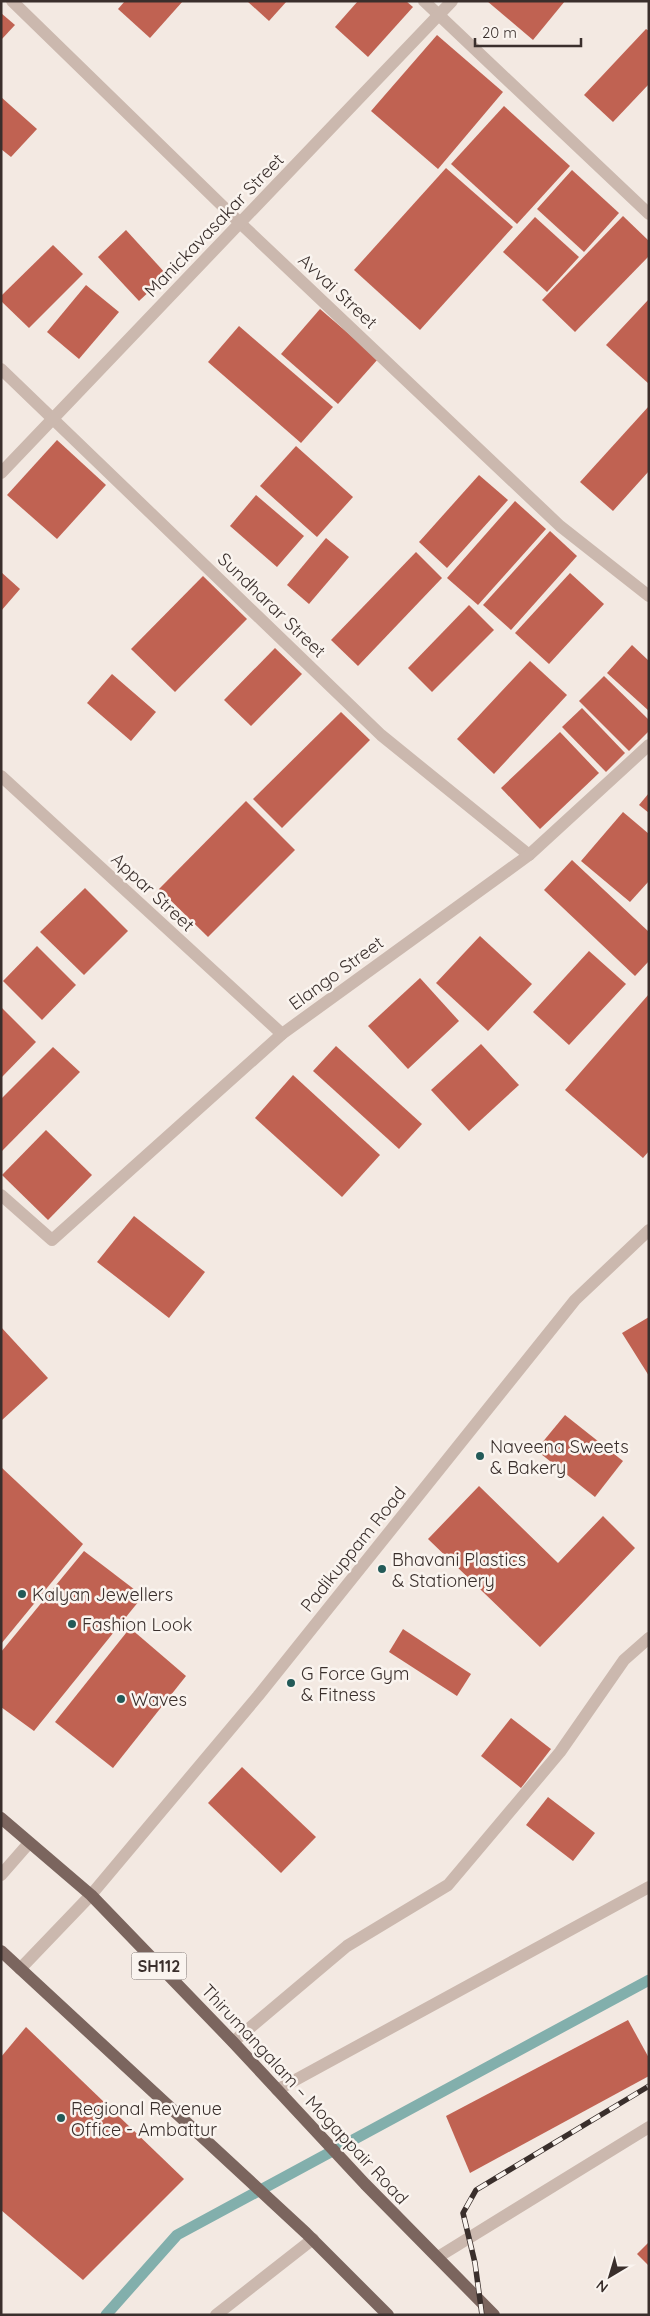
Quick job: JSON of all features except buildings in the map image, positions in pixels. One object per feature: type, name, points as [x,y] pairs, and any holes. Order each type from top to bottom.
[{"type":"main road","name":"Thirumangalam – Mogappair Road","points":[[1,1818],[91,1895],[365,2184],[494,2315]]},
{"type":"main road","points":[[1,1951],[309,2236],[388,2315]]},
{"type":"street","name":"Avvai Street","points":[[12,1],[240,222],[560,526],[649,596]]},
{"type":"street","points":[[424,1],[649,214]]},
{"type":"street","name":"Manickavasakar Street","points":[[1,472],[54,419],[452,1]]},
{"type":"street","name":"Sundharar Street","points":[[1,369],[381,735],[529,855]]},
{"type":"street","name":"Elango Street","points":[[1,1195],[52,1240],[282,1034],[529,855],[649,745]]},
{"type":"street","name":"Appar Street","points":[[1,776],[282,1034]]},
{"type":"street","name":"Padikuppam Road","points":[[20,1969],[91,1895],[258,1696],[575,1300],[649,1230]]},
{"type":"street","points":[[232,2042],[347,1946],[448,1885],[560,1752],[624,1660],[649,1638]]},
{"type":"street","points":[[1,1875],[29,1842]]},
{"type":"street","points":[[277,2090],[649,1887]]},
{"type":"street","points":[[438,2258],[649,2127]]},
{"type":"street","points":[[216,2315],[309,2236]]},
{"type":"waterway","points":[[106,2315],[177,2235],[649,1980]]},
{"type":"railway","points":[[482,2315],[475,2263],[463,2213],[476,2190],[649,2086]]},
{"type":"place","name":"Naveena Sweets & Bakery","points":[[480,1456]]},
{"type":"place","name":"Bhavani Plastics & Stationery","points":[[382,1569]]},
{"type":"place","name":"Kalyan Jewellers","points":[[22,1594]]},
{"type":"place","name":"Fashion Look","points":[[72,1624]]},
{"type":"place","name":"G Force Gym & Fitness","points":[[291,1683]]},
{"type":"place","name":"Waves","points":[[121,1699]]},
{"type":"place","name":"Regional Revenue Office - Ambattur","points":[[61,2118]]}]
